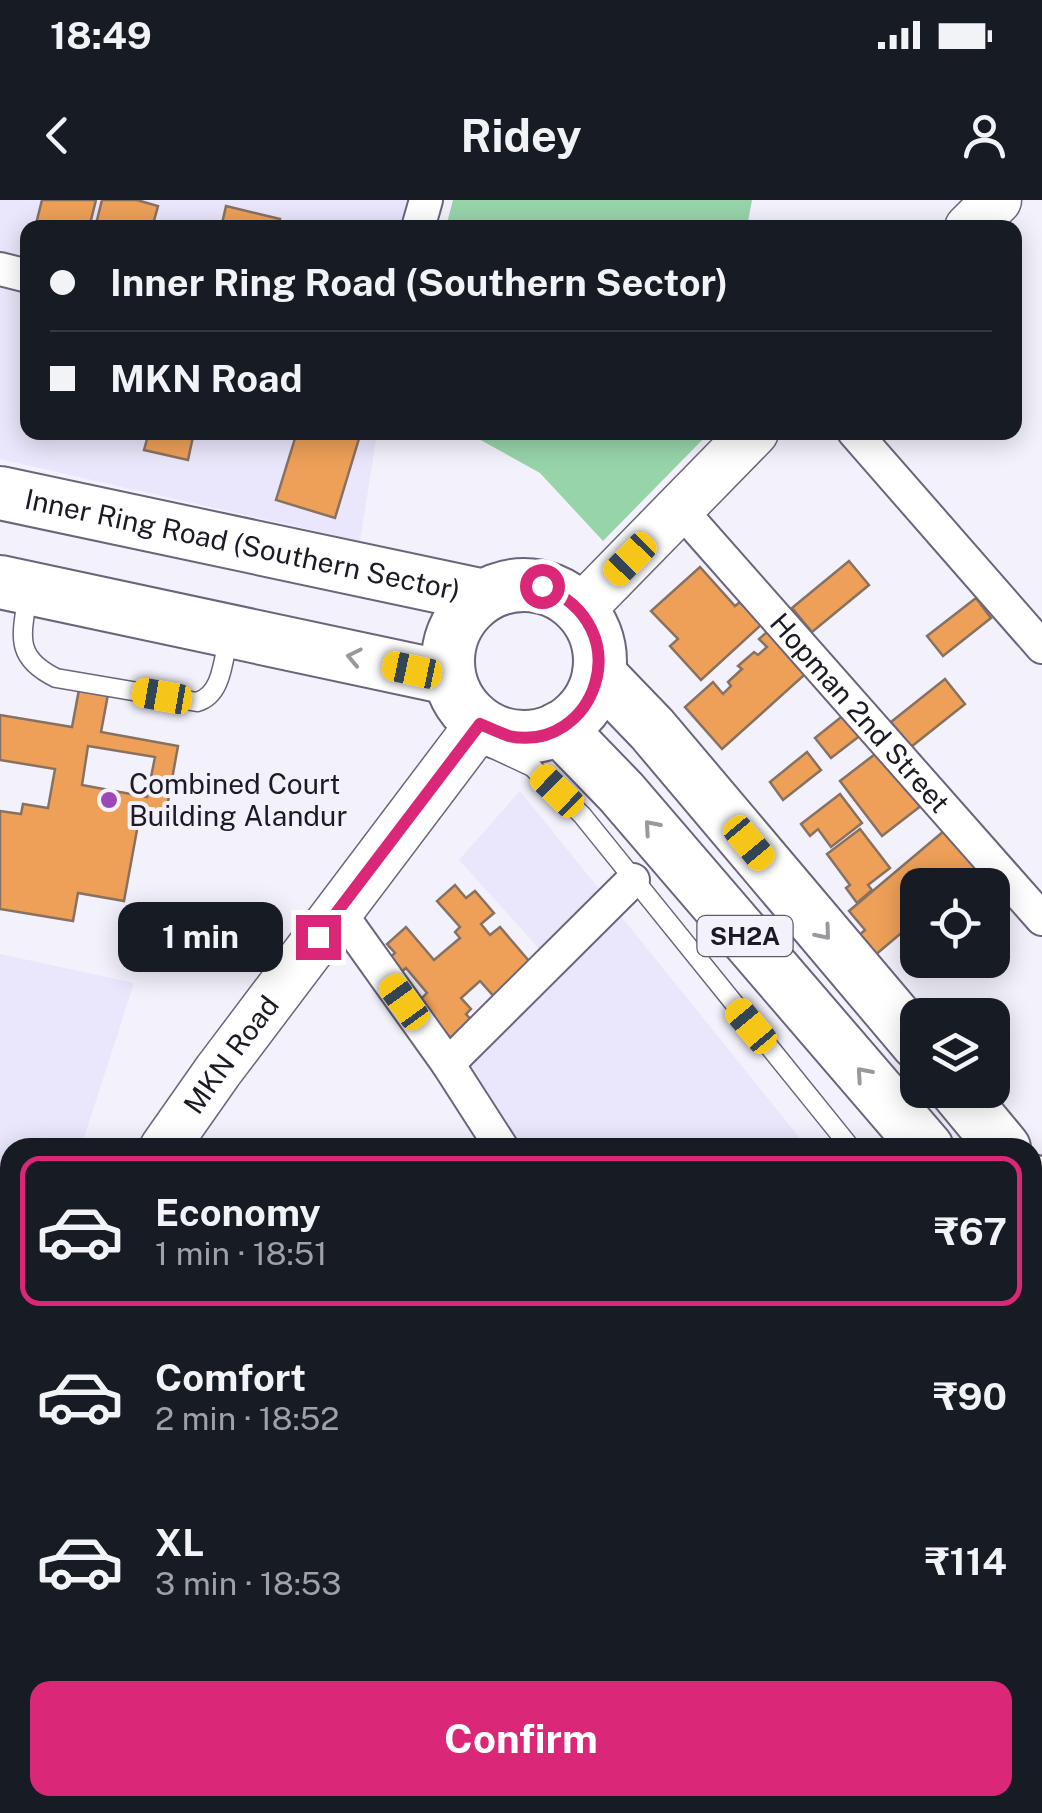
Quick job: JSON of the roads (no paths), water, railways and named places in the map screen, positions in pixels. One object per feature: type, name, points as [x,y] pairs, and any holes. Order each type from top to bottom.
[{"type":"main road","name":"Inner Ring Road (Southern Sector)","points":[[0,492],[484,596]]},
{"type":"main road","points":[[14,585],[449,678],[475,731],[530,737],[560,728],[585,706],[600,674],[598,641],[581,609]]},
{"type":"main road","name":"Inner Ring Road (Southern Sector)","points":[[449,678],[449,646],[461,617],[484,596],[514,585],[542,586],[562,594],[581,609]]},
{"type":"main road","name":"SH2A","points":[[600,674],[652,729],[900,1023]]},
{"type":"main road","name":"SH2A","points":[[560,728],[621,792],[918,1138]]},
{"type":"main road","points":[[971,1108],[996,1138]]},
{"type":"street","points":[[977,220],[997,200]]},
{"type":"street","points":[[581,609],[746,440]]},
{"type":"street","points":[[861,440],[1042,647]]},
{"type":"street","name":"Hopman 2nd Street","points":[[680,508],[1042,920]]},
{"type":"street","name":"MKN Road","points":[[171,1138],[475,731]]},
{"type":"street","points":[[448,1064],[633,880]]},
{"type":"street","points":[[338,910],[496,1138]]},
{"type":"lane","points":[[14,585],[22,641],[36,668],[56,678],[196,702],[215,691],[230,631]]},
{"type":"lane","points":[[475,731],[532,767],[582,816],[843,1138]]},
{"type":"place","name":"Combined Court Building Alandur","points":[[109,800]]}]
